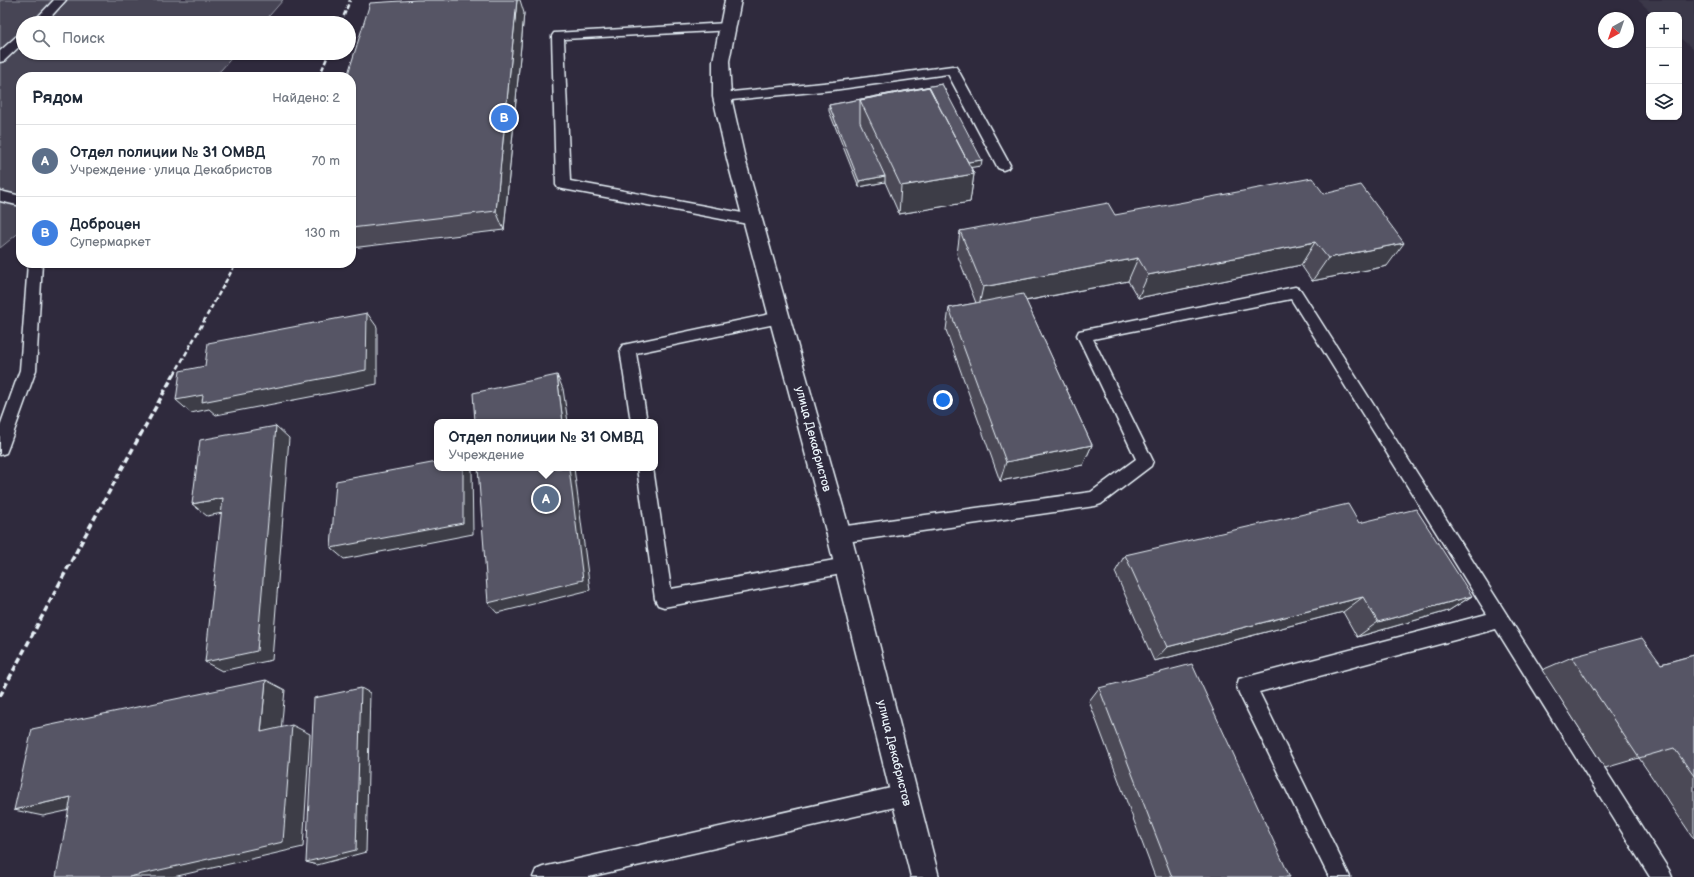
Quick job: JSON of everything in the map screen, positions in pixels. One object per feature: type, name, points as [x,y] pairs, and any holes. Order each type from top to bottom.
[{"type":"main road","name":"улица Декабристов","points":[[733,0],[721,61],[722,97],[736,159],[839,535],[925,877]]},
{"type":"lane","points":[[45,16],[60,0]]},
{"type":"lane","points":[[728,27],[558,36],[563,185],[753,220]]},
{"type":"lane","points":[[0,58],[16,43]]},
{"type":"lane","points":[[722,97],[833,86],[952,70],[1003,165]]},
{"type":"lane","points":[[0,196],[16,200]]},
{"type":"lane","points":[[0,448],[28,370],[35,268]]},
{"type":"lane","points":[[839,535],[1095,499],[1145,461],[1084,335],[1295,293],[1662,877]]},
{"type":"lane","points":[[639,419],[628,349],[780,318]]},
{"type":"lane","points":[[645,471],[664,599],[846,566]]},
{"type":"lane","points":[[1340,877],[1246,686],[1500,619]]},
{"type":"lane","points":[[543,877],[904,795]]},
{"type":"shaded area","points":[[0,0],[283,0],[269,16],[16,16],[16,60],[230,60],[218,72],[16,72],[16,235],[0,248]]},
{"type":"shaded area","points":[[1638,0],[1694,0],[1694,50],[1682,40],[1682,12],[1651,12]]},
{"type":"building","points":[[417,0],[517,0],[496,211],[356,227],[356,72],[349,72],[352,60],[356,60],[356,48],[370,3]]},
{"type":"building","points":[[942,84],[982,160],[968,162],[929,87],[860,100],[860,122],[885,176],[859,181],[829,105]]},
{"type":"building","points":[[929,87],[974,174],[901,186],[860,100]]},
{"type":"building","points":[[1312,178],[1324,194],[1361,185],[1404,243],[1328,258],[1315,242],[1148,275],[1138,258],[983,287],[960,231],[1108,203],[1115,215]]},
{"type":"building","points":[[1023,294],[1092,445],[1006,462],[949,308]]},
{"type":"building","points":[[367,313],[366,370],[202,402],[203,395],[176,400],[180,371],[205,366],[208,343]]},
{"type":"building","points":[[557,375],[563,419],[475,419],[473,393]]},
{"type":"building","points":[[276,426],[257,651],[205,662],[223,498],[192,504],[200,440]]},
{"type":"building","points":[[434,463],[434,471],[463,471],[463,523],[331,548],[336,481]]},
{"type":"building","points":[[478,471],[569,471],[583,580],[488,603]]},
{"type":"building","points":[[1348,504],[1359,523],[1416,509],[1472,596],[1378,622],[1363,597],[1167,647],[1125,555]]},
{"type":"building","points":[[1642,638],[1661,664],[1694,655],[1694,776],[1674,748],[1639,758],[1572,657]]},
{"type":"building","points":[[1192,664],[1290,877],[1172,877],[1099,688]]},
{"type":"building","points":[[266,680],[261,732],[292,725],[283,842],[129,877],[56,877],[71,797],[14,810],[32,729]]},
{"type":"building","points":[[361,688],[356,850],[306,862],[314,698]]},
{"type":"railway","points":[[344,16],[350,0]]},
{"type":"railway","points":[[321,72],[326,60]]},
{"type":"railway","points":[[174,375],[233,268]]},
{"type":"railway","points":[[0,696],[82,541],[174,374]]},
{"type":"place","name":"Доброцен","points":[[504,118]]},
{"type":"place","name":"Отдел полиции № 31 ОМВД","points":[[546,499]]}]
